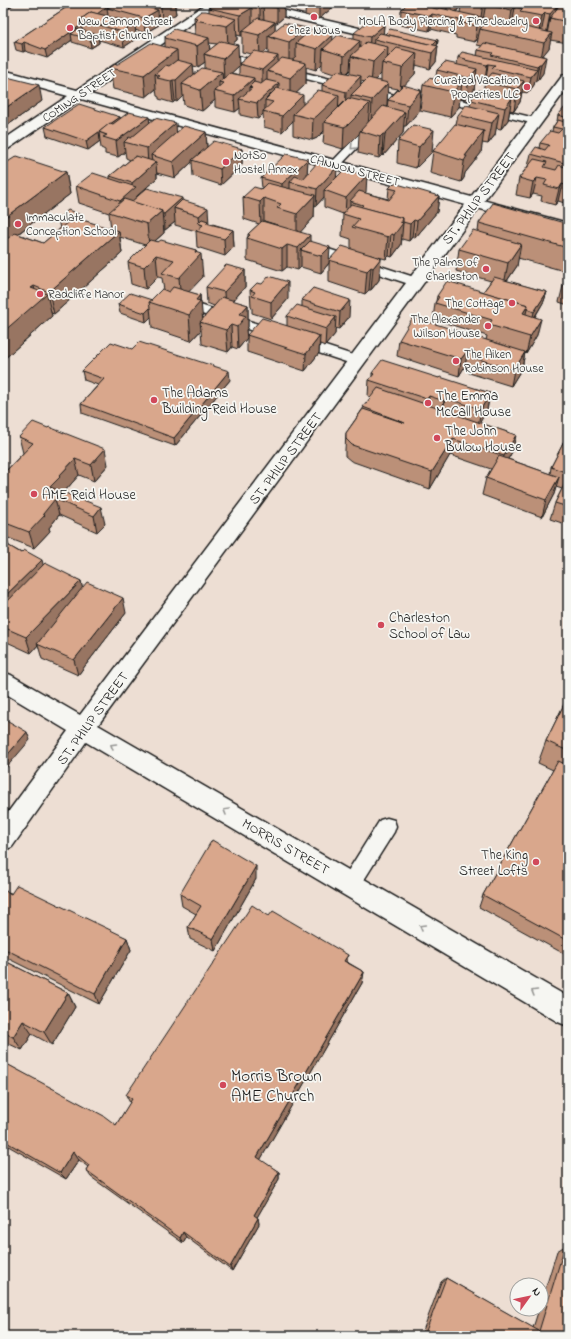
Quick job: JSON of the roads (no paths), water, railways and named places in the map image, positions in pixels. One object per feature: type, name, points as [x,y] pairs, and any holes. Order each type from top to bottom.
[{"type":"street","name":"COMING STREET","points":[[3,146],[79,95],[167,41],[215,3]]},
{"type":"street","name":"CANNON STREET","points":[[3,74],[568,228]]},
{"type":"street","name":"ST. PHILIP STREET","points":[[3,839],[568,78]]},
{"type":"street","name":"MORRIS STREET","points":[[3,681],[568,1012]]},
{"type":"lane","points":[[240,3],[376,35]]},
{"type":"lane","points":[[208,51],[399,99],[428,95],[535,121]]},
{"type":"lane","points":[[390,108],[399,99]]},
{"type":"lane","points":[[335,165],[381,117]]},
{"type":"lane","points":[[297,242],[416,282]]},
{"type":"lane","points":[[185,304],[357,361]]},
{"type":"lane","points":[[350,885],[387,826]]},
{"type":"place","name":"Chez Nous","points":[[314,17]]},
{"type":"place","name":"MOLA Body Piercing & Fine Jewelry","points":[[536,21]]},
{"type":"place","name":"New Cannon Street Baptist Church","points":[[70,28]]},
{"type":"place","name":"Curated Vacation Properties LLC","points":[[527,87]]},
{"type":"place","name":"NotSo Hostel Annex","points":[[226,162]]},
{"type":"place","name":"Immaculate Conception School","points":[[18,224]]},
{"type":"place","name":"The Palms of Charleston","points":[[486,269]]},
{"type":"place","name":"Radcliffe Manor","points":[[40,294]]},
{"type":"place","name":"The Cottage","points":[[512,303]]},
{"type":"place","name":"The Alexander Wilson House","points":[[488,326]]},
{"type":"place","name":"The Aiken Robinson House","points":[[456,361]]},
{"type":"place","name":"The Adams Building–Reid House","points":[[154,400]]},
{"type":"place","name":"The Emma McCall House","points":[[428,403]]},
{"type":"place","name":"The John Bulow House","points":[[437,438]]},
{"type":"place","name":"AME Reid House","points":[[34,494]]},
{"type":"place","name":"Charleston School of Law","points":[[381,625]]},
{"type":"place","name":"The King Street Lofts","points":[[536,862]]},
{"type":"place","name":"Morris Brown AME Church","points":[[223,1085]]}]
